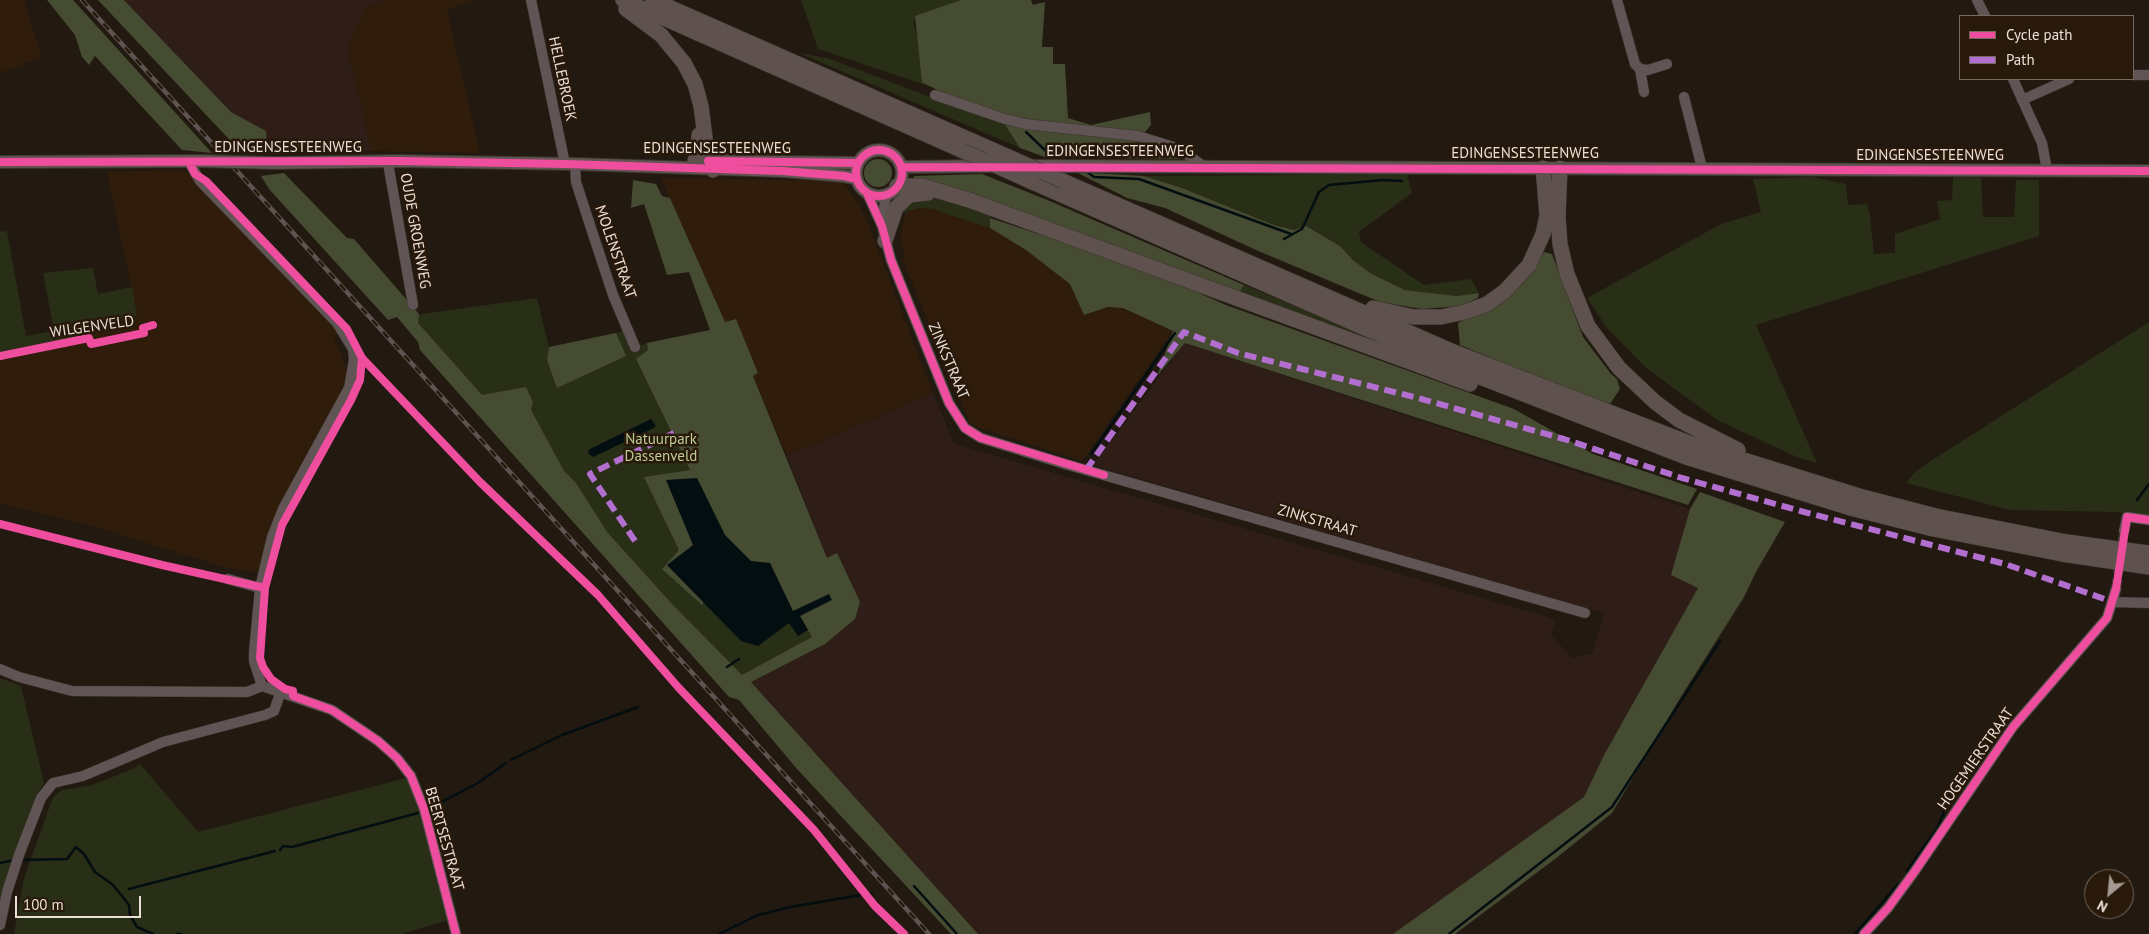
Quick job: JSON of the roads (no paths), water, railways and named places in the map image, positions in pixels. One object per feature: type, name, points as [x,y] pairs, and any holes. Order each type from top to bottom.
[{"type":"highway","points":[[615,0],[661,34],[674,49],[695,84],[701,106],[698,152],[705,164]]},
{"type":"highway","points":[[623,0],[672,15],[993,150],[1454,352],[1622,419],[1769,469],[1859,496],[1997,530],[2149,553]]},
{"type":"highway","points":[[653,0],[672,15],[1032,182],[1341,318],[1524,395],[1686,457],[1854,509],[1994,542],[2149,566]]},
{"type":"highway","points":[[1337,301],[1414,317],[1442,317],[1465,312],[1487,304],[1518,278],[1538,249],[1547,214],[1543,168]]},
{"type":"highway","points":[[1560,168],[1558,216],[1560,244],[1567,274],[1576,299],[1600,344],[1619,368],[1654,402],[1679,420],[1744,453],[1769,469]]},
{"type":"highway","points":[[891,190],[922,186],[969,200],[1504,396],[1524,395]]},
{"type":"highway","points":[[883,234],[890,228],[892,216],[901,201],[909,195],[943,193]]},
{"type":"main road","points":[[880,150],[893,155],[901,167],[901,174],[891,190],[879,196],[867,193],[857,179],[858,164],[867,153],[880,150]]},
{"type":"main road","name":"EDINGENSESTEENWEG","points":[[570,164],[590,161],[705,164],[844,176],[857,179]]},
{"type":"main road","name":"EDINGENSESTEENWEG","points":[[0,162],[858,164]]},
{"type":"main road","name":"EDINGENSESTEENWEG","points":[[901,167],[1203,166],[2149,171]]},
{"type":"street","name":"HELLEBROEK","points":[[531,0],[570,164]]},
{"type":"street","points":[[1617,0],[1635,64],[1640,69],[1644,92]]},
{"type":"street","points":[[1979,1],[1985,15]]},
{"type":"street","points":[[1640,69],[1667,64]]},
{"type":"street","points":[[2134,74],[2149,75]]},
{"type":"street","points":[[2012,80],[2042,143],[2047,170]]},
{"type":"street","points":[[2022,100],[2067,80]]},
{"type":"street","name":"EDINGENSESTEENWEG","points":[[935,95],[1025,124],[1138,136],[1180,149],[1203,166]]},
{"type":"street","points":[[1684,97],[1702,168]]},
{"type":"street","points":[[0,669],[19,677],[72,691],[247,692],[262,686],[254,661],[254,652],[260,588],[272,537],[283,509],[349,388],[353,373],[353,349],[338,323],[200,180],[195,161]]},
{"type":"street","name":"OUDE GROENWEG","points":[[388,162],[413,305]]},
{"type":"street","name":"MOLENSTRAAT","points":[[570,164],[613,295],[635,347]]},
{"type":"street","name":"ZINKSTRAAT","points":[[883,234],[891,190]]},
{"type":"street","name":"ZINKSTRAAT","points":[[867,193],[949,403],[965,428],[981,438],[1064,464],[1585,614]]},
{"type":"street","points":[[2124,531],[2127,516],[2149,520]]},
{"type":"street","points":[[228,579],[260,588]]},
{"type":"street","name":"HOGEMIERSTRAAT","points":[[1864,934],[1888,908],[1916,871],[2013,727],[2107,618],[2116,589]]},
{"type":"street","points":[[2113,602],[2149,603]]},
{"type":"street","name":"BEERTSESTRAAT","points":[[262,686],[280,694],[312,702],[332,710],[378,742],[396,758],[411,776],[424,809],[456,934]]},
{"type":"street","points":[[0,925],[19,855],[41,798],[53,783],[83,776],[162,742],[265,715],[274,711],[280,694]]},
{"type":"waterway","points":[[1026,132],[1048,153],[1061,154],[1071,161]]},
{"type":"waterway","points":[[1086,171],[1094,177],[1139,179],[1291,234]]},
{"type":"waterway","points":[[1284,239],[1302,229],[1319,192],[1329,185],[1383,180],[1402,181]]},
{"type":"waterway","points":[[1091,454],[1175,333]]},
{"type":"waterway","points":[[2137,500],[2149,484]]},
{"type":"waterway","points":[[1449,934],[1612,807],[1720,641]]},
{"type":"waterway","points":[[727,667],[739,659]]},
{"type":"waterway","points":[[511,760],[562,735],[638,707]]},
{"type":"waterway","points":[[428,809],[478,783],[506,763]]},
{"type":"waterway","points":[[1907,871],[1938,827],[1954,785],[1973,765]]},
{"type":"waterway","points":[[280,850],[283,846],[292,847],[418,813]]},
{"type":"waterway","points":[[20,860],[67,859],[76,847],[84,854],[95,872],[113,885],[129,905],[130,915],[137,927],[153,934]]},
{"type":"waterway","points":[[129,889],[275,851]]},
{"type":"waterway","points":[[0,863],[14,860]]},
{"type":"waterway","points":[[1855,934],[1898,884]]},
{"type":"waterway","points":[[914,886],[957,934]]},
{"type":"waterway","points":[[719,934],[758,915],[790,907],[861,895]]},
{"type":"tunnel","points":[[2116,589],[2124,531]]},
{"type":"railway","points":[[82,0],[929,934]]},
{"type":"park label","name":"Natuurpark Dassenveld","points":[[661,448]]}]
